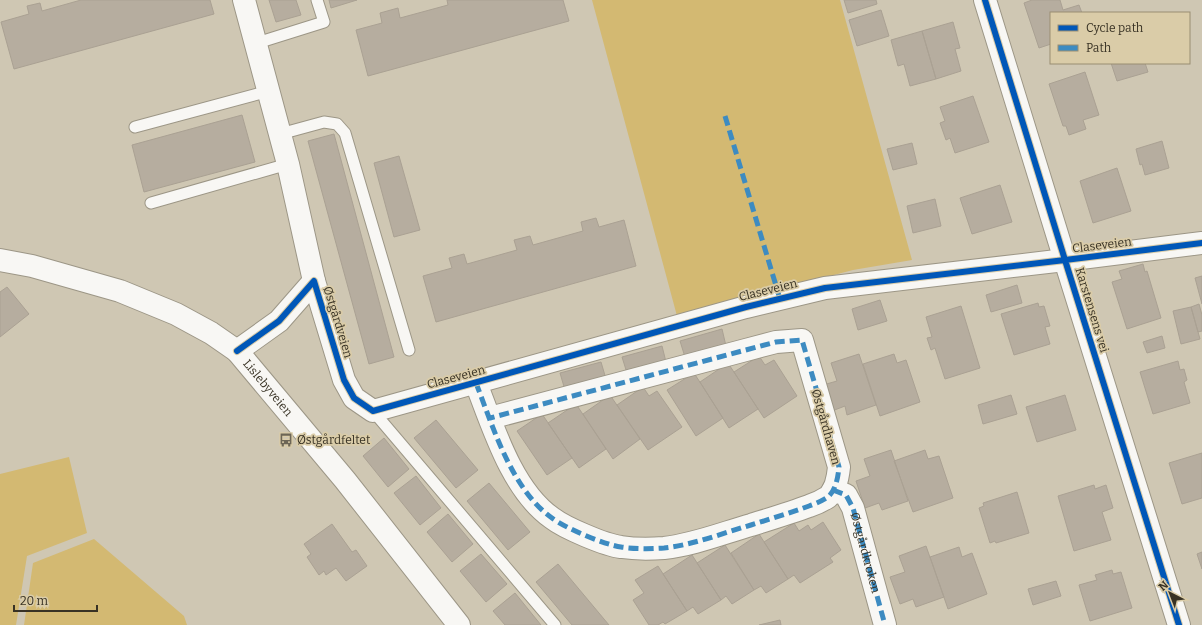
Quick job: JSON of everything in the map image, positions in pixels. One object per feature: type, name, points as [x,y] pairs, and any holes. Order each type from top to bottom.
[{"type":"street","name":"Østgårdveien","points":[[244,0],[270,91],[314,281],[344,380],[354,398],[373,411]]},
{"type":"street","name":"Karstensens vei","points":[[986,0],[1065,260],[1179,625]]},
{"type":"street","name":"Claseveien","points":[[373,411],[746,306],[825,288],[1202,243]]},
{"type":"street","name":"Lislebyveien","points":[[0,260],[32,266],[120,291],[176,314],[212,333],[237,351],[345,480],[459,625]]},
{"type":"street","name":"Østgårdveien","points":[[237,351],[279,321],[314,281]]},
{"type":"street","name":"Østgårdhaven","points":[[490,418],[776,342],[802,340],[839,467],[833,490]]},
{"type":"street","points":[[476,383],[509,463],[526,492],[544,512],[553,519],[587,536],[611,545],[621,547],[663,548],[685,544],[794,512],[821,501],[828,497],[833,490]]},
{"type":"street","name":"Østgårdkroken","points":[[833,490],[846,495],[853,508],[884,625]]},
{"type":"lane","points":[[257,43],[324,22],[316,0]]},
{"type":"lane","points":[[135,127],[270,91]]},
{"type":"lane","points":[[280,134],[324,122],[337,124],[346,133],[409,350]]},
{"type":"lane","points":[[151,203],[288,164]]},
{"type":"lane","points":[[373,411],[555,625]]},
{"type":"shaded area","points":[[592,0],[840,0],[912,260],[853,270],[677,316]]},
{"type":"shaded area","points":[[69,457],[87,533],[27,556],[16,625],[0,625],[0,474]]},
{"type":"shaded area","points":[[94,539],[184,616],[187,625],[24,625],[33,563]]},
{"type":"building","points":[[81,0],[210,0],[214,14],[14,69],[1,22],[29,14],[27,6],[40,3],[42,11]]},
{"type":"building","points":[[269,0],[296,0],[301,15],[276,22]]},
{"type":"building","points":[[329,0],[357,0],[331,8]]},
{"type":"building","points":[[447,0],[563,0],[569,21],[368,76],[356,30],[382,23],[380,13],[398,8],[400,18],[448,5]]},
{"type":"building","points":[[844,0],[876,0],[877,4],[848,13]]},
{"type":"building","points":[[1032,0],[1060,0],[1063,10],[1079,5],[1082,12],[1050,12],[1050,44],[1039,48],[1024,3]]},
{"type":"building","points":[[881,10],[889,36],[857,46],[849,20]]},
{"type":"building","points":[[953,22],[960,48],[955,49],[961,71],[936,79],[922,31]]},
{"type":"building","points":[[922,31],[936,79],[910,86],[904,64],[898,66],[891,40]]},
{"type":"building","points":[[1111,64],[1145,64],[1148,72],[1117,81]]},
{"type":"building","points":[[1085,72],[1099,115],[1083,120],[1086,129],[1069,135],[1066,126],[1063,126],[1049,84]]},
{"type":"building","points":[[973,96],[989,142],[955,153],[950,138],[946,140],[940,123],[945,121],[940,107]]},
{"type":"building","points":[[242,115],[255,162],[144,192],[132,145]]},
{"type":"building","points":[[334,134],[394,357],[369,364],[308,141]]},
{"type":"building","points":[[1162,141],[1169,168],[1145,175],[1142,164],[1140,165],[1136,149]]},
{"type":"building","points":[[912,143],[917,164],[893,170],[887,149]]},
{"type":"building","points":[[399,156],[420,230],[394,237],[374,163]]},
{"type":"building","points":[[1117,168],[1131,211],[1093,223],[1080,181]]},
{"type":"building","points":[[1000,185],[1012,222],[972,234],[960,198]]},
{"type":"building","points":[[935,199],[941,226],[913,233],[907,206]]},
{"type":"building","points":[[596,218],[599,227],[624,220],[636,266],[436,322],[423,276],[452,268],[449,258],[464,254],[467,264],[517,250],[514,240],[530,236],[533,245],[583,231],[581,222]]},
{"type":"building","points":[[1143,264],[1145,272],[1147,271],[1161,318],[1127,329],[1112,282],[1122,279],[1119,271]]},
{"type":"building","points":[[1202,276],[1202,304],[1195,278]]},
{"type":"building","points":[[1017,285],[1022,303],[991,312],[986,295]]},
{"type":"building","points":[[7,287],[29,314],[0,337],[0,292]]},
{"type":"building","points":[[880,300],[887,321],[858,330],[852,309]]},
{"type":"building","points":[[1038,303],[1039,307],[1044,306],[1050,326],[1045,327],[1050,344],[1014,355],[1001,314]]},
{"type":"building","points":[[1199,304],[1202,315],[1202,331],[1198,332],[1191,307]]},
{"type":"building","points":[[961,306],[980,368],[945,379],[935,348],[931,350],[927,338],[932,337],[926,317]]},
{"type":"building","points":[[1191,307],[1200,339],[1181,344],[1173,311]]},
{"type":"building","points":[[722,329],[726,346],[685,357],[680,341]]},
{"type":"building","points":[[1162,336],[1165,348],[1147,353],[1143,342]]},
{"type":"building","points":[[662,346],[666,362],[627,373],[622,357]]},
{"type":"building","points":[[859,354],[876,405],[847,415],[845,406],[832,411],[823,385],[837,381],[831,363]]},
{"type":"building","points":[[894,354],[897,363],[906,360],[920,402],[880,416],[863,364]]},
{"type":"building","points":[[759,356],[765,365],[774,360],[797,396],[764,418],[734,372]]},
{"type":"building","points":[[1178,361],[1180,370],[1184,369],[1187,380],[1184,382],[1190,403],[1153,414],[1140,372]]},
{"type":"building","points":[[601,362],[606,379],[565,390],[560,373]]},
{"type":"building","points":[[728,363],[758,409],[729,428],[700,382]]},
{"type":"building","points":[[694,373],[723,418],[696,436],[667,390]]},
{"type":"building","points":[[643,387],[649,396],[657,391],[682,427],[648,450],[617,405]]},
{"type":"building","points":[[610,395],[640,439],[613,459],[583,414]]},
{"type":"building","points":[[1011,395],[1017,414],[983,424],[978,405]]},
{"type":"building","points":[[1065,395],[1076,430],[1037,442],[1026,407]]},
{"type":"building","points":[[576,404],[606,449],[579,468],[548,423]]},
{"type":"building","points":[[542,414],[572,458],[547,475],[517,431]]},
{"type":"building","points":[[436,420],[478,470],[456,488],[414,438]]},
{"type":"building","points":[[384,438],[409,469],[388,487],[363,456]]},
{"type":"building","points":[[891,450],[908,501],[882,510],[879,503],[865,508],[856,481],[870,476],[864,459]]},
{"type":"building","points":[[925,450],[928,459],[939,456],[953,498],[913,512],[894,461]]},
{"type":"building","points":[[1202,453],[1202,498],[1182,504],[1169,463]]},
{"type":"building","points":[[416,476],[441,508],[420,525],[394,493]]},
{"type":"building","points":[[489,483],[530,532],[508,550],[467,501]]},
{"type":"building","points":[[1094,485],[1095,489],[1106,485],[1113,508],[1102,512],[1111,540],[1074,551],[1058,496]]},
{"type":"building","points":[[1017,492],[1029,533],[996,543],[995,541],[990,543],[979,508],[984,506],[983,503]]},
{"type":"building","points":[[448,514],[473,544],[452,562],[427,532]]},
{"type":"building","points":[[823,522],[841,550],[830,558],[833,562],[800,583],[794,575],[788,579],[764,542],[794,523],[799,531],[808,525],[811,530]]},
{"type":"building","points":[[332,524],[352,552],[356,550],[367,566],[346,581],[336,568],[326,575],[324,571],[319,575],[307,557],[311,554],[304,544]]},
{"type":"building","points":[[759,534],[788,579],[766,593],[761,586],[754,590],[731,553]]},
{"type":"building","points":[[725,545],[754,590],[732,604],[726,596],[721,600],[697,563]]},
{"type":"building","points":[[926,546],[944,597],[916,607],[913,599],[900,604],[890,577],[905,572],[899,556]]},
{"type":"building","points":[[959,547],[962,557],[972,553],[987,594],[948,609],[930,557]]},
{"type":"building","points":[[1202,552],[1202,569],[1197,554]]},
{"type":"building","points":[[481,554],[507,584],[486,602],[460,571]]},
{"type":"building","points":[[692,555],[721,600],[698,614],[693,607],[687,611],[663,574]]},
{"type":"building","points":[[558,564],[609,625],[572,625],[536,582]]},
{"type":"building","points":[[658,566],[687,611],[665,624],[663,622],[658,625],[649,625],[633,600],[644,593],[635,580]]},
{"type":"building","points":[[1112,570],[1113,574],[1121,572],[1132,608],[1090,621],[1079,585],[1097,580],[1095,575]]},
{"type":"building","points":[[1056,581],[1061,596],[1033,605],[1028,589]]},
{"type":"building","points":[[515,593],[541,625],[505,625],[493,611]]},
{"type":"building","points":[[780,620],[781,625],[759,625]]},
{"type":"marked path","points":[[725,116],[780,299]]},
{"type":"marked path","points":[[476,383],[505,456],[515,475],[538,506],[552,518],[575,531],[614,546],[642,549],[664,548],[708,538],[773,518],[814,504],[828,497],[835,487],[838,475],[839,467],[802,340],[776,342],[490,418]]},
{"type":"marked path","points":[[833,490],[846,495],[853,508],[885,625]]},
{"type":"cycle path","points":[[985,0],[1179,625]]},
{"type":"cycle path","points":[[237,351],[279,321],[314,281],[344,380],[354,398],[373,411],[746,307],[825,288],[1202,243]]},
{"type":"place","name":"Østgårdfeltet","points":[[286,440]]}]
